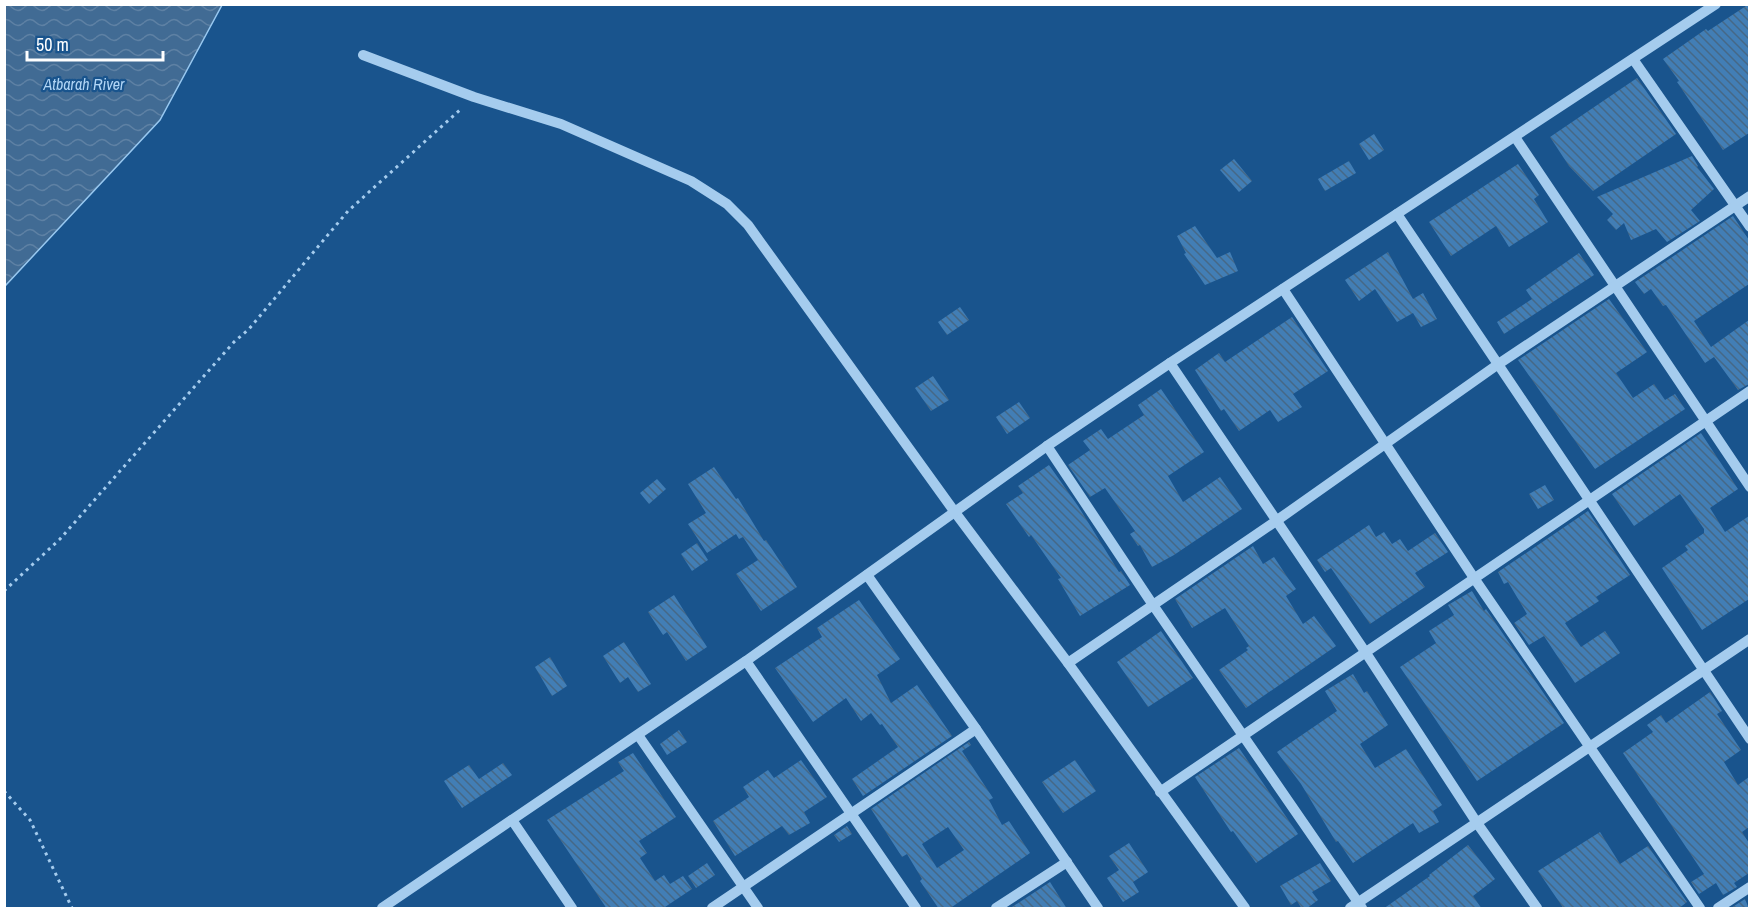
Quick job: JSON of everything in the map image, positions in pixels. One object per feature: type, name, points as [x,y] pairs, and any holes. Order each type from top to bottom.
[{"type":"street","points":[[382,909],[746,661],[1047,446],[1716,4]]},
{"type":"street","points":[[363,55],[474,97],[561,124],[691,181],[727,204],[748,225],[1245,909]]},
{"type":"street","points":[[1633,59],[1749,227]]},
{"type":"street","points":[[1515,137],[1749,487]]},
{"type":"street","points":[[1068,663],[1276,521],[1497,365],[1749,196]]},
{"type":"street","points":[[1397,214],[1749,739]]},
{"type":"street","points":[[1283,289],[1588,748],[1700,909]]},
{"type":"street","points":[[1170,363],[1366,653],[1477,823],[1537,909]]},
{"type":"street","points":[[1160,792],[1749,391]]},
{"type":"street","points":[[1047,446],[1153,605],[1244,735],[1356,907],[1749,639]]},
{"type":"street","points":[[867,575],[976,729],[1098,909]]},
{"type":"street","points":[[746,661],[916,909]]},
{"type":"street","points":[[712,909],[976,729]]},
{"type":"street","points":[[638,735],[758,909]]},
{"type":"street","points":[[512,820],[572,909]]},
{"type":"street","points":[[996,909],[1067,862]]},
{"type":"street","points":[[1718,909],[1749,887]]},
{"type":"path","points":[[4,591],[60,539],[234,342],[249,329],[348,211],[474,97]]},
{"type":"path","points":[[4,790],[30,820],[72,909]]},
{"type":"water","name":"Atbarah River","points":[[5,4],[222,5],[160,120],[5,286]]},
{"type":"building","points":[[1749,4],[1749,133],[1723,150],[1663,59],[1706,29],[1708,31]]},
{"type":"building","points":[[1637,78],[1676,134],[1593,191],[1569,166],[1550,137]]},
{"type":"building","points":[[1374,134],[1384,150],[1369,160],[1359,144]]},
{"type":"building","points":[[1692,156],[1697,167],[1714,189],[1691,210],[1700,221],[1667,242],[1656,229],[1631,240],[1624,223],[1616,230],[1607,220],[1613,214],[1597,197]]},
{"type":"building","points":[[1234,159],[1252,181],[1239,192],[1220,170]]},
{"type":"building","points":[[1349,161],[1356,173],[1325,191],[1318,179]]},
{"type":"building","points":[[1518,164],[1539,195],[1534,199],[1548,222],[1509,247],[1496,226],[1451,256],[1429,222]]},
{"type":"building","points":[[1733,216],[1749,240],[1749,284],[1694,321],[1711,347],[1749,320],[1749,384],[1738,390],[1714,357],[1705,363],[1666,305],[1663,306],[1651,289],[1644,294],[1635,282]]},
{"type":"building","points":[[1195,226],[1217,258],[1230,252],[1238,271],[1205,285],[1184,254],[1186,253],[1177,236]]},
{"type":"building","points":[[1388,252],[1413,299],[1423,293],[1437,319],[1421,327],[1413,313],[1397,322],[1375,289],[1359,301],[1345,280]]},
{"type":"building","points":[[1579,253],[1594,275],[1504,334],[1497,322],[1532,299],[1526,290]]},
{"type":"building","points":[[1609,299],[1647,352],[1616,373],[1633,398],[1654,384],[1665,400],[1675,394],[1685,409],[1595,469],[1518,360]]},
{"type":"building","points":[[960,307],[969,320],[947,335],[938,322]]},
{"type":"building","points":[[1292,317],[1328,371],[1293,394],[1302,407],[1278,422],[1270,410],[1239,431],[1224,409],[1221,411],[1195,370],[1219,353],[1225,362]]},
{"type":"building","points":[[933,376],[949,400],[931,411],[915,388]]},
{"type":"building","points":[[1161,389],[1204,452],[1168,476],[1183,502],[1220,477],[1242,509],[1174,555],[1152,567],[1140,545],[1138,546],[1130,534],[1135,531],[1105,488],[1090,497],[1068,465],[1090,450],[1083,441],[1101,429],[1108,439],[1144,415],[1138,405]]},
{"type":"building","points":[[1019,402],[1030,418],[1007,434],[996,417]]},
{"type":"building","points":[[1701,433],[1738,489],[1710,508],[1725,532],[1749,516],[1749,599],[1702,630],[1662,568],[1688,550],[1685,546],[1704,533],[1704,529],[1680,494],[1634,526],[1612,494]]},
{"type":"building","points":[[1049,465],[1078,506],[1119,572],[1121,571],[1130,585],[1080,616],[1058,579],[1061,578],[1006,504],[1023,493],[1018,486]]},
{"type":"building","points":[[714,467],[736,499],[738,498],[764,541],[766,540],[797,587],[761,611],[736,574],[758,560],[743,537],[739,539],[736,534],[707,553],[688,524],[706,513],[688,484]]},
{"type":"building","points":[[657,479],[666,489],[649,504],[640,493]]},
{"type":"building","points":[[1545,485],[1554,500],[1538,509],[1529,494]]},
{"type":"building","points":[[1588,511],[1630,575],[1596,597],[1599,601],[1565,623],[1581,647],[1605,631],[1620,653],[1575,683],[1544,636],[1529,645],[1514,623],[1527,614],[1508,582],[1504,584],[1498,572]]},
{"type":"building","points":[[1369,525],[1376,537],[1384,532],[1392,544],[1400,539],[1408,551],[1435,533],[1448,552],[1415,573],[1425,587],[1370,624],[1331,568],[1325,572],[1317,560]]},
{"type":"building","points":[[697,543],[708,560],[692,571],[681,554]]},
{"type":"building","points":[[1253,546],[1263,564],[1274,557],[1296,589],[1286,596],[1303,624],[1314,616],[1336,646],[1246,708],[1219,670],[1248,650],[1246,648],[1249,646],[1225,608],[1192,628],[1175,599]]},
{"type":"building","points":[[1472,591],[1564,723],[1477,781],[1400,667],[1436,643],[1429,631],[1454,615],[1448,605]]},
{"type":"building","points":[[674,595],[707,647],[686,661],[667,632],[663,635],[648,612]]},
{"type":"building","points":[[859,600],[900,659],[877,675],[891,703],[917,685],[952,736],[863,796],[852,779],[898,747],[871,713],[861,721],[846,698],[813,722],[775,668],[822,637],[817,628]]},
{"type":"building","points":[[1161,631],[1193,678],[1148,707],[1117,662]]},
{"type":"building","points":[[624,642],[651,684],[638,692],[628,677],[620,683],[603,656]]},
{"type":"building","points":[[550,657],[567,686],[552,696],[535,667]]},
{"type":"building","points":[[1353,674],[1364,693],[1367,691],[1388,725],[1360,744],[1375,768],[1406,749],[1442,805],[1433,811],[1439,822],[1419,833],[1413,823],[1353,863],[1338,841],[1336,842],[1301,784],[1277,752],[1337,711],[1325,691]]},
{"type":"building","points":[[1710,692],[1722,711],[1717,714],[1741,750],[1724,762],[1738,785],[1749,777],[1749,827],[1742,832],[1749,843],[1749,873],[1734,883],[1737,887],[1723,895],[1716,883],[1699,894],[1691,882],[1704,874],[1623,753],[1653,732],[1647,725],[1661,715],[1666,723]]},
{"type":"building","points":[[679,730],[687,742],[667,755],[660,744]]},
{"type":"building","points":[[969,742],[971,745],[962,751],[993,798],[989,800],[1002,825],[1009,821],[1030,853],[949,909],[939,909],[920,881],[922,879],[907,854],[902,857],[871,809]],"holes":[[[948,827],[964,850],[937,868],[922,844]]]},
{"type":"building","points":[[1239,748],[1298,834],[1256,863],[1233,831],[1231,832],[1195,777]]},
{"type":"building","points":[[633,753],[676,817],[639,841],[647,853],[640,858],[655,881],[664,875],[670,884],[683,876],[692,889],[662,909],[607,909],[547,820],[624,771],[618,762]]},
{"type":"building","points":[[801,760],[827,797],[804,812],[810,823],[789,835],[782,826],[735,856],[713,821],[749,797],[743,787],[768,770],[774,778]]},
{"type":"building","points":[[1075,760],[1096,791],[1063,813],[1042,782]]},
{"type":"building","points":[[503,763],[512,775],[462,808],[444,781],[469,765],[479,779]]},
{"type":"building","points":[[847,826],[852,834],[839,842],[834,835]]},
{"type":"building","points":[[1600,832],[1620,864],[1648,846],[1687,902],[1678,909],[1564,909],[1538,871]]},
{"type":"building","points":[[1129,843],[1148,872],[1133,882],[1139,892],[1123,902],[1107,878],[1119,870],[1109,856]]},
{"type":"building","points":[[1468,845],[1495,879],[1473,896],[1482,909],[1383,909],[1430,876]]},
{"type":"building","points":[[707,863],[715,875],[696,888],[688,876]]},
{"type":"building","points":[[1320,863],[1331,881],[1312,892],[1318,900],[1306,909],[1302,909],[1297,901],[1291,905],[1280,886]]},
{"type":"building","points":[[1050,882],[1067,909],[1009,909]]},
{"type":"building","points":[[1745,899],[1749,909],[1731,909],[1731,908]]}]
